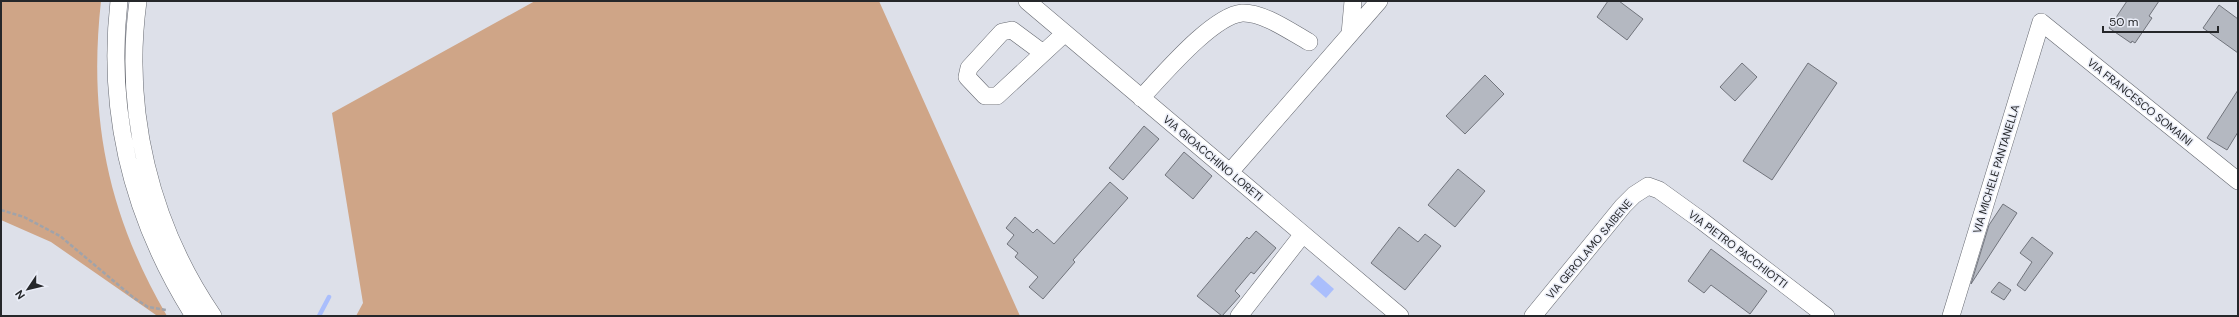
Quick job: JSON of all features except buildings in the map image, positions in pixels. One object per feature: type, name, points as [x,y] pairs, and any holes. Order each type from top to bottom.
[{"type":"street","points":[[119,1],[115,53],[116,85],[122,133],[129,166],[139,204],[154,244],[194,316]]},
{"type":"street","points":[[138,1],[134,41],[134,74],[137,120],[146,167],[161,216],[172,243],[194,288],[212,316]]},
{"type":"street","name":"VIA GIOACCHINO LORETI","points":[[1027,1],[1400,316]]},
{"type":"street","points":[[1350,34],[1353,1]]},
{"type":"street","points":[[1230,172],[1379,1]]},
{"type":"street","points":[[1141,98],[1218,23],[1242,13],[1270,19],[1309,42]]},
{"type":"street","name":"VIA FRANCESCO SOMAINI","points":[[2042,22],[2238,181]]},
{"type":"street","name":"VIA MICHELE PANTANELLA","points":[[1951,316],[2042,22]]},
{"type":"street","points":[[1043,53],[1065,33]]},
{"type":"street","name":"VIA GEROLAMO SAIBENE","points":[[1533,316],[1623,206],[1634,195],[1648,186]]},
{"type":"street","name":"VIA PIETRO PACCHIOTTI","points":[[1648,186],[1659,190],[1702,221],[1826,316]]},
{"type":"street","points":[[1239,316],[1303,234]]},
{"type":"path","points":[[1,210],[24,218],[60,236],[134,298],[148,307],[166,310]]},
{"type":"shaded area","points":[[1,1],[101,1],[98,44],[98,85],[101,125],[107,164],[117,203],[130,241],[167,316],[156,315],[51,242],[1,220]]},
{"type":"shaded area","points":[[535,1],[879,1],[1020,316],[356,316],[363,303],[332,113]]},
{"type":"water","points":[[1318,275],[1334,289],[1326,298],[1310,284]]},
{"type":"waterway","points":[[319,316],[329,297]]}]
